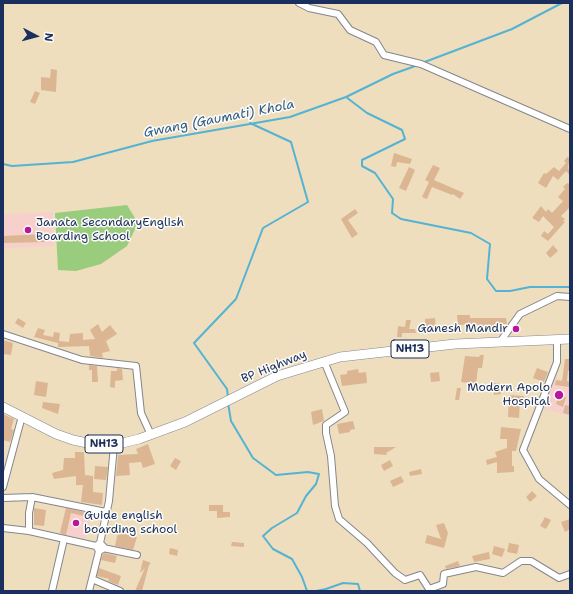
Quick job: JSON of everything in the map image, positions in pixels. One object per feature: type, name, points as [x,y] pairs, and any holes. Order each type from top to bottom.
[{"type":"highway","name":"BP Highway","points":[[3,407],[56,434],[73,440],[92,444],[125,443],[150,435],[206,412],[277,376],[340,357],[455,344],[570,339]]},
{"type":"street","points":[[299,3],[309,8],[338,14],[350,30],[376,42],[384,55],[421,64],[570,129]]},
{"type":"street","points":[[500,342],[520,314],[556,296],[570,297]]},
{"type":"street","points":[[3,334],[82,360],[136,366],[141,413],[150,435]]},
{"type":"street","points":[[557,340],[556,362],[523,450],[539,479],[570,505]]},
{"type":"street","points":[[324,361],[345,412],[326,425],[326,433],[331,456],[335,506],[339,519],[367,543],[395,573],[405,580],[420,575],[429,589],[443,584],[444,574],[476,567],[503,573],[521,561],[531,561],[559,578],[570,574]]},
{"type":"street","points":[[3,487],[6,459],[22,416]]},
{"type":"street","points":[[89,591],[109,501],[114,444]]},
{"type":"street","points":[[3,498],[32,497],[106,512]]},
{"type":"street","points":[[29,530],[29,513],[32,497]]},
{"type":"street","points":[[3,528],[29,530],[136,555]]},
{"type":"street","points":[[52,591],[64,539]]},
{"type":"street","points":[[92,579],[120,591]]},
{"type":"shaded area","name":"Janata SecondaryEnglish Boarding School","points":[[53,212],[54,246],[3,248],[3,214]]},
{"type":"shaded area","name":"Modern Apolo Hospital","points":[[555,378],[570,381],[570,416],[544,409]]},
{"type":"shaded area","name":"Guide english boarding school","points":[[66,506],[92,512],[86,539],[59,534]]},
{"type":"green space","points":[[127,205],[138,223],[127,246],[101,264],[76,271],[58,270],[55,213]]},
{"type":"building","points":[[51,69],[57,70],[56,92],[41,90],[41,77],[50,78]]},
{"type":"building","points":[[35,91],[40,93],[35,104],[30,102]]},
{"type":"building","points":[[394,153],[412,159],[410,164],[397,162],[396,167],[391,166]]},
{"type":"building","points":[[567,157],[570,158],[568,167],[570,175],[566,171],[558,180],[553,176],[546,188],[538,183],[544,173],[546,174],[554,167],[559,171],[566,163],[564,161]]},
{"type":"building","points":[[433,165],[440,168],[434,180],[464,193],[460,199],[453,194],[452,195],[432,187],[427,199],[422,197],[429,182],[425,180]]},
{"type":"building","points":[[409,167],[415,170],[406,191],[399,188]]},
{"type":"building","points":[[567,183],[570,184],[570,207],[561,216],[565,219],[563,221],[565,222],[548,241],[541,236],[544,231],[548,234],[554,227],[543,216],[539,222],[532,218],[541,206],[546,212],[548,209],[552,213],[563,201],[558,197],[565,189],[563,187]]},
{"type":"building","points":[[355,209],[358,213],[348,220],[358,234],[352,238],[341,219]]},
{"type":"building","points":[[45,234],[45,242],[3,243],[3,236]]},
{"type":"building","points":[[553,245],[558,251],[550,258],[546,253]]},
{"type":"building","points":[[457,315],[470,315],[470,318],[506,318],[507,324],[499,324],[499,327],[473,324],[458,325]]},
{"type":"building","points":[[18,318],[26,323],[23,328],[15,323]]},
{"type":"building","points":[[435,318],[436,332],[425,332],[425,329],[421,329],[421,323],[425,323],[425,319]]},
{"type":"building","points":[[406,320],[411,320],[409,329],[415,329],[416,333],[402,333],[402,337],[397,337],[398,326],[405,327]]},
{"type":"building","points":[[98,324],[102,332],[110,325],[117,334],[106,341],[110,351],[102,353],[103,358],[90,356],[89,346],[58,347],[58,343],[34,337],[38,328],[45,330],[43,335],[53,337],[54,332],[60,333],[59,341],[69,342],[70,334],[83,333],[83,340],[95,339],[90,330]]},
{"type":"building","points":[[3,340],[13,343],[11,355],[3,354]]},
{"type":"building","points":[[480,355],[484,355],[482,368],[478,368],[476,384],[461,382],[465,356],[479,357]]},
{"type":"building","points":[[565,359],[570,359],[570,371],[568,371],[567,381],[569,382],[569,387],[555,385],[556,380],[562,381]]},
{"type":"building","points":[[89,365],[97,366],[98,382],[92,382],[92,370],[89,370]]},
{"type":"building","points":[[117,368],[122,369],[123,380],[115,381],[115,388],[110,387],[111,371],[117,371]]},
{"type":"building","points":[[537,368],[548,372],[544,382],[533,378]]},
{"type":"building","points":[[358,369],[359,373],[366,372],[367,383],[342,386],[340,375],[347,374],[347,371]]},
{"type":"building","points":[[439,372],[440,381],[431,382],[430,373]]},
{"type":"building","points":[[36,381],[48,383],[46,397],[34,395]]},
{"type":"building","points":[[493,383],[499,383],[501,394],[494,395]]},
{"type":"building","points":[[457,388],[461,388],[459,400],[455,400]]},
{"type":"building","points":[[509,395],[524,396],[524,401],[520,401],[519,418],[508,417]]},
{"type":"building","points":[[559,395],[566,397],[563,407],[556,404]]},
{"type":"building","points":[[43,402],[60,404],[58,414],[42,408]]},
{"type":"building","points":[[565,405],[570,406],[570,415],[563,413]]},
{"type":"building","points":[[322,409],[324,421],[313,425],[311,412]]},
{"type":"building","points":[[3,414],[14,419],[11,429],[14,430],[10,442],[3,440]]},
{"type":"building","points":[[353,421],[355,429],[350,430],[350,432],[339,434],[337,424]]},
{"type":"building","points":[[501,427],[521,429],[516,451],[512,451],[512,466],[514,466],[514,472],[497,473],[497,462],[487,465],[486,460],[497,457],[495,452],[507,448],[507,439],[500,439]]},
{"type":"building","points":[[148,444],[155,464],[143,468],[141,462],[129,463],[130,475],[116,476],[118,455],[138,454],[136,449]]},
{"type":"building","points":[[374,447],[396,447],[386,453],[387,455],[374,454]]},
{"type":"building","points":[[75,452],[84,452],[85,475],[93,476],[93,492],[103,493],[102,505],[81,502],[83,485],[76,485],[76,476],[54,479],[52,473],[63,470],[64,458],[75,458]]},
{"type":"building","points":[[175,458],[181,461],[176,470],[170,466]]},
{"type":"building","points":[[390,460],[393,466],[384,471],[381,465]]},
{"type":"building","points":[[95,466],[108,467],[106,480],[94,479]]},
{"type":"building","points":[[421,469],[422,474],[410,476],[409,472]]},
{"type":"building","points":[[401,476],[404,482],[393,487],[390,481]]},
{"type":"building","points":[[532,491],[537,496],[530,502],[526,497]]},
{"type":"building","points":[[209,505],[223,505],[223,512],[230,512],[230,517],[217,518],[217,511],[209,511]]},
{"type":"building","points":[[34,508],[46,510],[44,526],[34,525]]},
{"type":"building","points":[[66,508],[92,514],[91,518],[71,513],[66,535],[60,533]]},
{"type":"building","points":[[545,517],[551,520],[546,529],[540,526]]},
{"type":"building","points":[[570,519],[570,529],[565,532],[561,522]]},
{"type":"building","points":[[444,523],[448,533],[444,548],[425,543],[427,535],[441,539],[436,525]]},
{"type":"building","points":[[118,532],[137,537],[133,550],[115,546]]},
{"type":"building","points":[[232,542],[244,543],[244,547],[231,546]]},
{"type":"building","points":[[509,543],[519,545],[517,554],[507,552]]},
{"type":"building","points":[[494,546],[505,549],[502,557],[492,554]]},
{"type":"building","points":[[170,548],[178,550],[177,556],[169,554]]},
{"type":"building","points":[[489,552],[490,559],[474,562],[472,556]]},
{"type":"building","points":[[105,553],[117,556],[115,563],[101,560],[103,554]]},
{"type":"building","points":[[143,560],[151,563],[149,565],[142,591],[135,591],[145,568],[140,573]]},
{"type":"building","points":[[458,561],[460,566],[446,569],[445,566]]},
{"type":"building","points":[[99,568],[121,576],[118,585],[108,581],[109,579],[97,576]]},
{"type":"waterway","name":"Gwang (Gaumati) Khola","points":[[422,63],[512,29],[562,3]]},
{"type":"waterway","name":"Gwang (Gaumati) Khola","points":[[3,164],[12,166],[73,162],[152,141],[290,117],[346,97],[393,74],[418,65]]},
{"type":"waterway","points":[[346,97],[367,113],[402,130],[405,139],[362,160],[362,166],[375,173],[393,199],[392,213],[401,219],[471,233],[490,244],[487,279],[496,291],[510,291],[530,287],[570,287]]},
{"type":"waterway","points":[[228,397],[227,389],[194,343],[236,299],[263,228],[308,202],[291,142],[250,123]]},
{"type":"waterway","points":[[228,403],[231,421],[253,458],[276,475],[308,472],[319,474],[316,484],[306,496],[297,513],[272,528],[263,536],[273,549],[292,559],[302,577],[307,591]]},
{"type":"waterway","points":[[316,591],[343,583],[358,584],[360,591]]},
{"type":"place","name":"Janata SecondaryEnglish Boarding School","points":[[28,230]]},
{"type":"place","name":"Ganesh Mandir","points":[[516,329]]},
{"type":"place","name":"Modern Apolo Hospital","points":[[559,395]]},
{"type":"place","name":"Guide english boarding school","points":[[76,523]]}]
